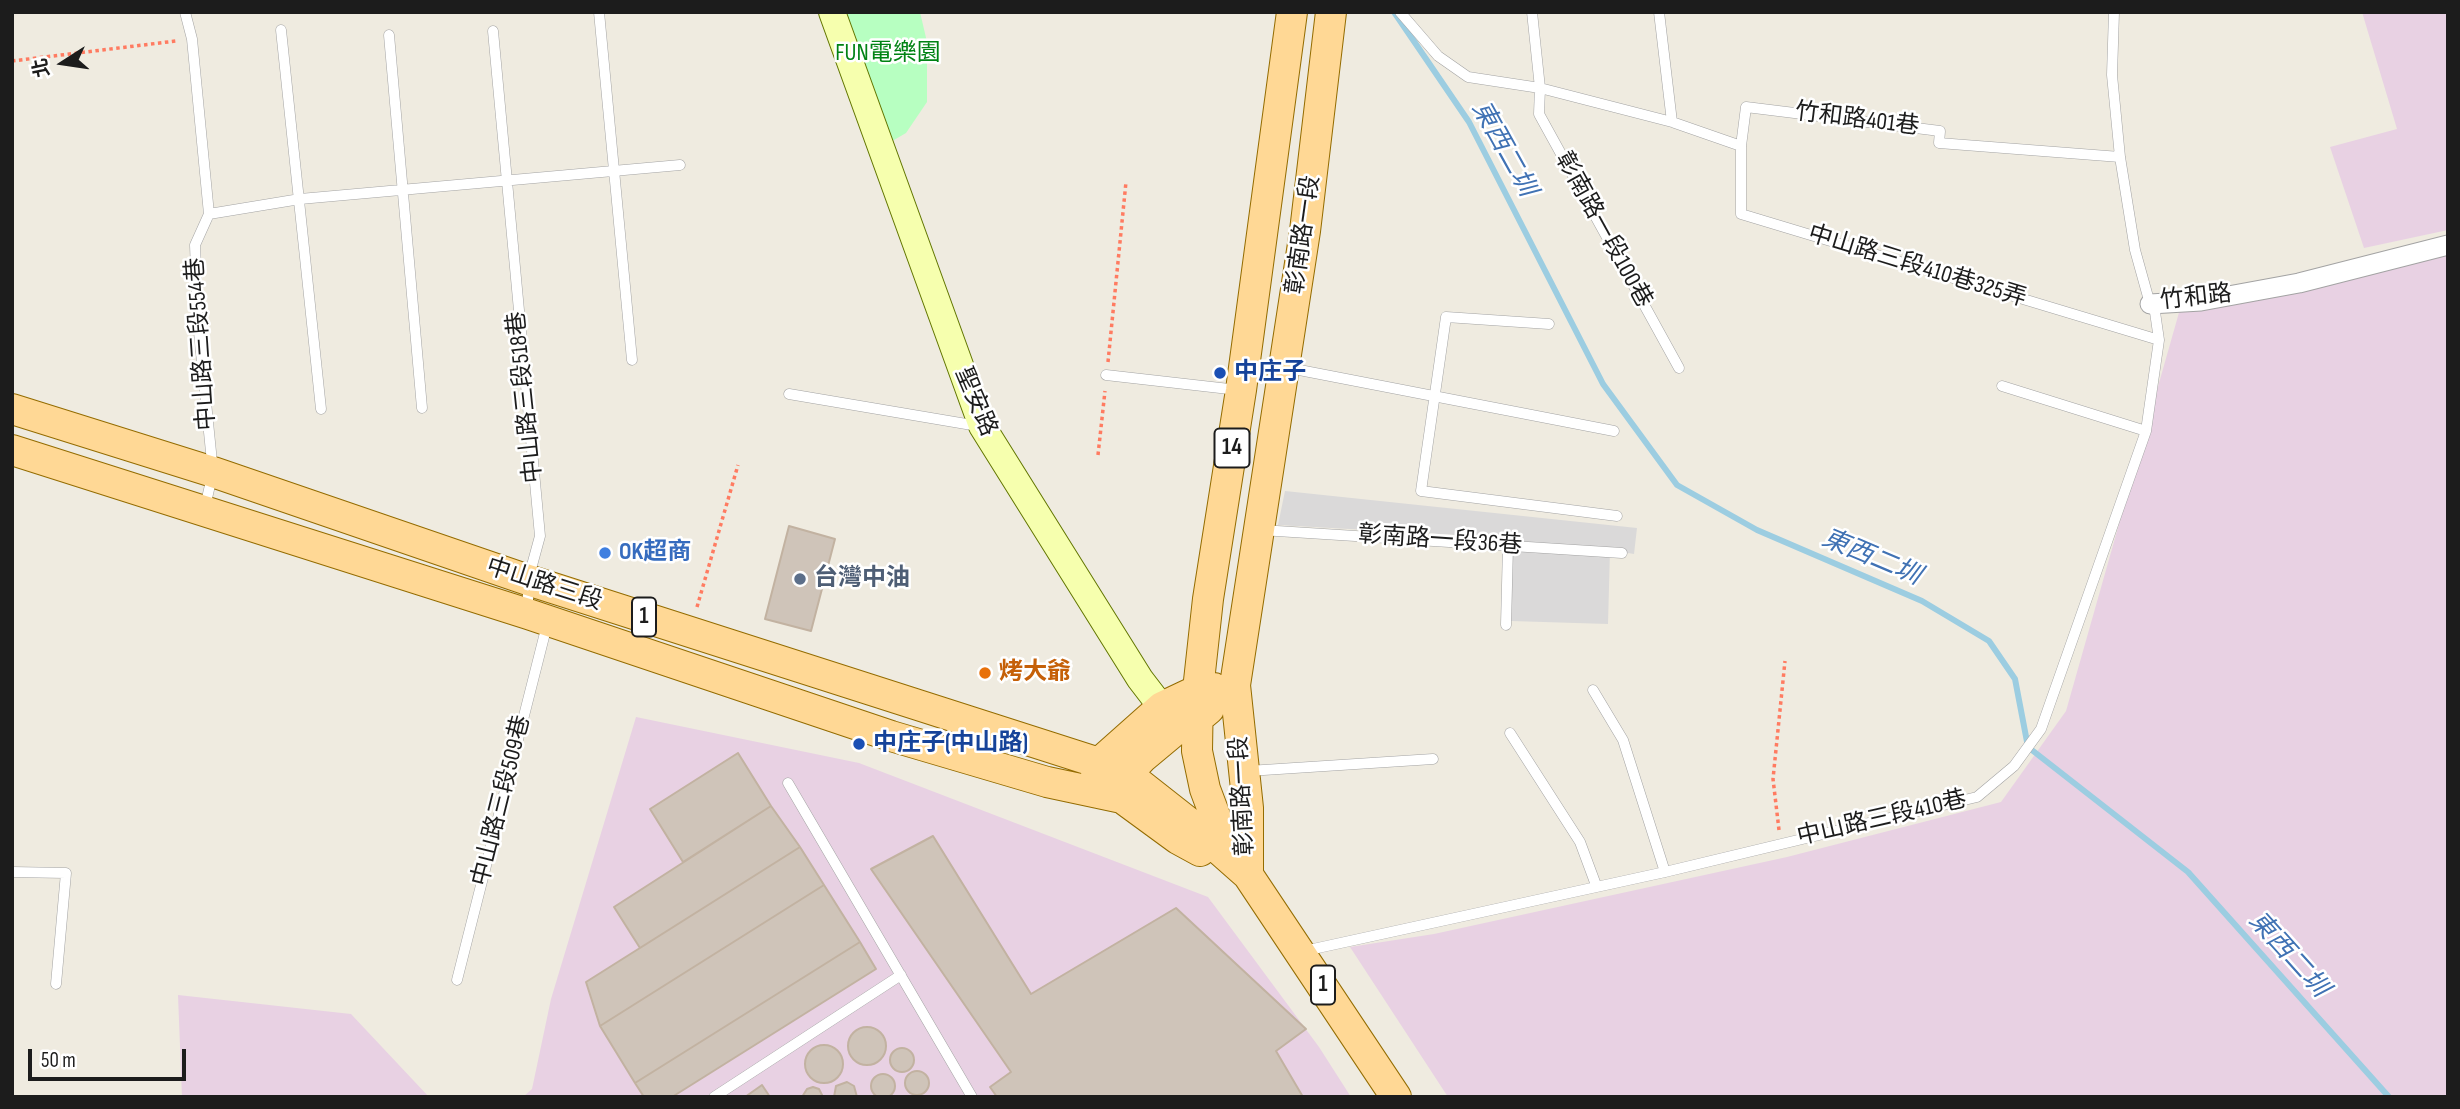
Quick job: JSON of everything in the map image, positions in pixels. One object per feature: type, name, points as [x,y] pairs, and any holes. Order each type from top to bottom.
[{"type":"main road","name":"彰南路一段","points":[[1248,875],[1217,821],[1184,711],[1208,599],[1241,390],[1292,12]]},
{"type":"main road","name":"彰南路一段","points":[[1248,875],[1248,808],[1235,685],[1257,530],[1306,231],[1331,12]]},
{"type":"main road","name":"中山路三段","points":[[12,409],[213,472],[528,580],[690,632],[1124,786],[1188,822],[1248,875],[1396,1097]]},
{"type":"main road","name":"中山路三段","points":[[12,450],[538,618],[891,736],[1047,782],[1096,777]]},
{"type":"main road","points":[[1096,777],[1184,711],[1235,685]]},
{"type":"main road","points":[[1124,786],[1184,711]]},
{"type":"street","name":"聖安路","points":[[832,12],[982,426],[1140,679],[1184,711]]},
{"type":"street","name":"竹和路","points":[[2150,304],[2201,301],[2299,283],[2448,245]]},
{"type":"lane","name":"中山路三段554巷","points":[[185,12],[192,39],[209,214],[195,244],[198,322],[213,472],[204,511]]},
{"type":"lane","points":[[599,12],[632,360]]},
{"type":"lane","points":[[1400,12],[1437,56],[1468,77],[1540,88],[1672,122],[1741,146]]},
{"type":"lane","name":"彰南路一段100巷","points":[[1532,12],[1540,88],[1539,114],[1679,368]]},
{"type":"lane","points":[[1659,12],[1672,122]]},
{"type":"lane","name":"竹和路","points":[[2115,12],[2112,75],[2120,157],[2135,250],[2150,304]]},
{"type":"lane","points":[[281,30],[321,409]]},
{"type":"lane","name":"中山路三段518巷","points":[[493,32],[504,179],[540,536],[528,580],[538,618]]},
{"type":"lane","points":[[389,35],[422,408]]},
{"type":"lane","name":"竹和路401巷","points":[[1741,146],[1745,107],[1940,131],[1939,143],[2120,157]]},
{"type":"lane","name":"中山路三段410巷325弄","points":[[1741,146],[1741,214],[2159,340]]},
{"type":"lane","points":[[209,214],[300,199],[680,165]]},
{"type":"lane","name":"中山路三段410巷","points":[[1301,952],[1596,885],[1665,872],[1977,797],[2014,766],[2041,729],[2146,431],[2159,340],[2155,312],[2150,304]]},
{"type":"lane","points":[[1549,324],[1446,317],[1421,491],[1617,516]]},
{"type":"lane","points":[[1283,367],[1615,431]]},
{"type":"lane","points":[[1106,375],[1241,390]]},
{"type":"lane","points":[[2002,386],[2146,431]]},
{"type":"lane","points":[[789,394],[982,426]]},
{"type":"lane","name":"彰南路一段36巷","points":[[1257,530],[1622,553]]},
{"type":"lane","points":[[1506,625],[1508,546]]},
{"type":"lane","name":"中山路三段509巷","points":[[457,980],[538,618]]},
{"type":"lane","points":[[1593,690],[1623,740],[1665,872]]},
{"type":"lane","points":[[1510,733],[1580,842],[1596,885]]},
{"type":"lane","points":[[1244,771],[1433,759]]},
{"type":"lane","points":[[788,783],[972,1097]]},
{"type":"lane","points":[[12,872],[66,873],[56,984]]},
{"type":"lane","points":[[714,1097],[901,975]]},
{"type":"path","points":[[12,61],[192,39]]},
{"type":"path","points":[[1098,455],[1126,182]]},
{"type":"path","points":[[690,632],[738,465]]},
{"type":"path","points":[[1781,843],[1773,779],[1785,661]]},
{"type":"shaded area","points":[[2362,12],[2448,12],[2448,230],[2364,248],[2330,147],[2397,129]]},
{"type":"shaded area","points":[[2448,247],[2448,1097],[1448,1097],[1350,947],[1434,934],[1787,857],[2001,802],[2066,711],[2180,309]]},
{"type":"shaded area","points":[[1285,491],[1637,528],[1634,554],[1610,550],[1608,624],[1511,621],[1509,538],[1278,525]]},
{"type":"shaded area","points":[[636,717],[859,763],[1208,897],[1319,1047],[1351,1097],[523,1097],[532,1089],[551,999]]},
{"type":"shaded area","points":[[178,995],[351,1014],[429,1097],[182,1097]]},
{"type":"green space","name":"FUN電樂園","points":[[832,12],[920,12],[927,42],[927,102],[906,133],[882,147]]},
{"type":"building","name":"台灣中油","points":[[789,526],[835,539],[811,631],[765,619]]},
{"type":"building","points":[[738,753],[771,806],[683,862],[650,809]]},
{"type":"building","points":[[771,806],[800,847],[640,948],[614,907]]},
{"type":"building","points":[[933,836],[1031,994],[1176,908],[1306,1029],[1276,1051],[1303,1097],[997,1097],[990,1087],[1011,1072],[871,869]]},
{"type":"building","points":[[800,847],[824,885],[600,1026],[586,982]]},
{"type":"building","points":[[824,885],[860,942],[635,1083],[600,1026]]},
{"type":"building","points":[[860,942],[876,969],[672,1097],[644,1097],[635,1083]]},
{"type":"building","points":[[867,1027],[880,1033],[886,1046],[880,1059],[867,1065],[854,1059],[848,1046],[854,1033]]},
{"type":"building","points":[[824,1045],[837,1051],[843,1064],[837,1077],[824,1083],[811,1077],[805,1064],[811,1051]]},
{"type":"building","points":[[902,1048],[913,1055],[914,1060],[907,1071],[902,1072],[891,1065],[890,1060],[897,1049]]},
{"type":"building","points":[[917,1071],[926,1074],[929,1083],[926,1092],[917,1095],[908,1092],[905,1083],[908,1074]]},
{"type":"building","points":[[883,1074],[894,1081],[895,1086],[888,1097],[883,1098],[872,1091],[871,1086],[878,1075]]},
{"type":"building","points":[[847,1082],[854,1086],[857,1097],[834,1097],[836,1086]]},
{"type":"building","points":[[762,1085],[770,1097],[745,1097]]},
{"type":"building","points":[[807,1089],[819,1089],[823,1097],[802,1097]]},
{"type":"waterway","name":"東西二圳","points":[[1394,12],[1469,122],[1603,384],[1677,485],[1757,530],[1922,601],[1989,641],[2015,679],[2028,747],[2188,872],[2389,1097]]},
{"type":"place","name":"中庄子","points":[[1220,373]]},
{"type":"place","name":"OK超商","points":[[605,553]]},
{"type":"place","name":"台灣中油","points":[[800,579]]},
{"type":"place","name":"烤大爺","points":[[985,673]]},
{"type":"place","name":"中庄子(中山路)","points":[[859,744]]}]
